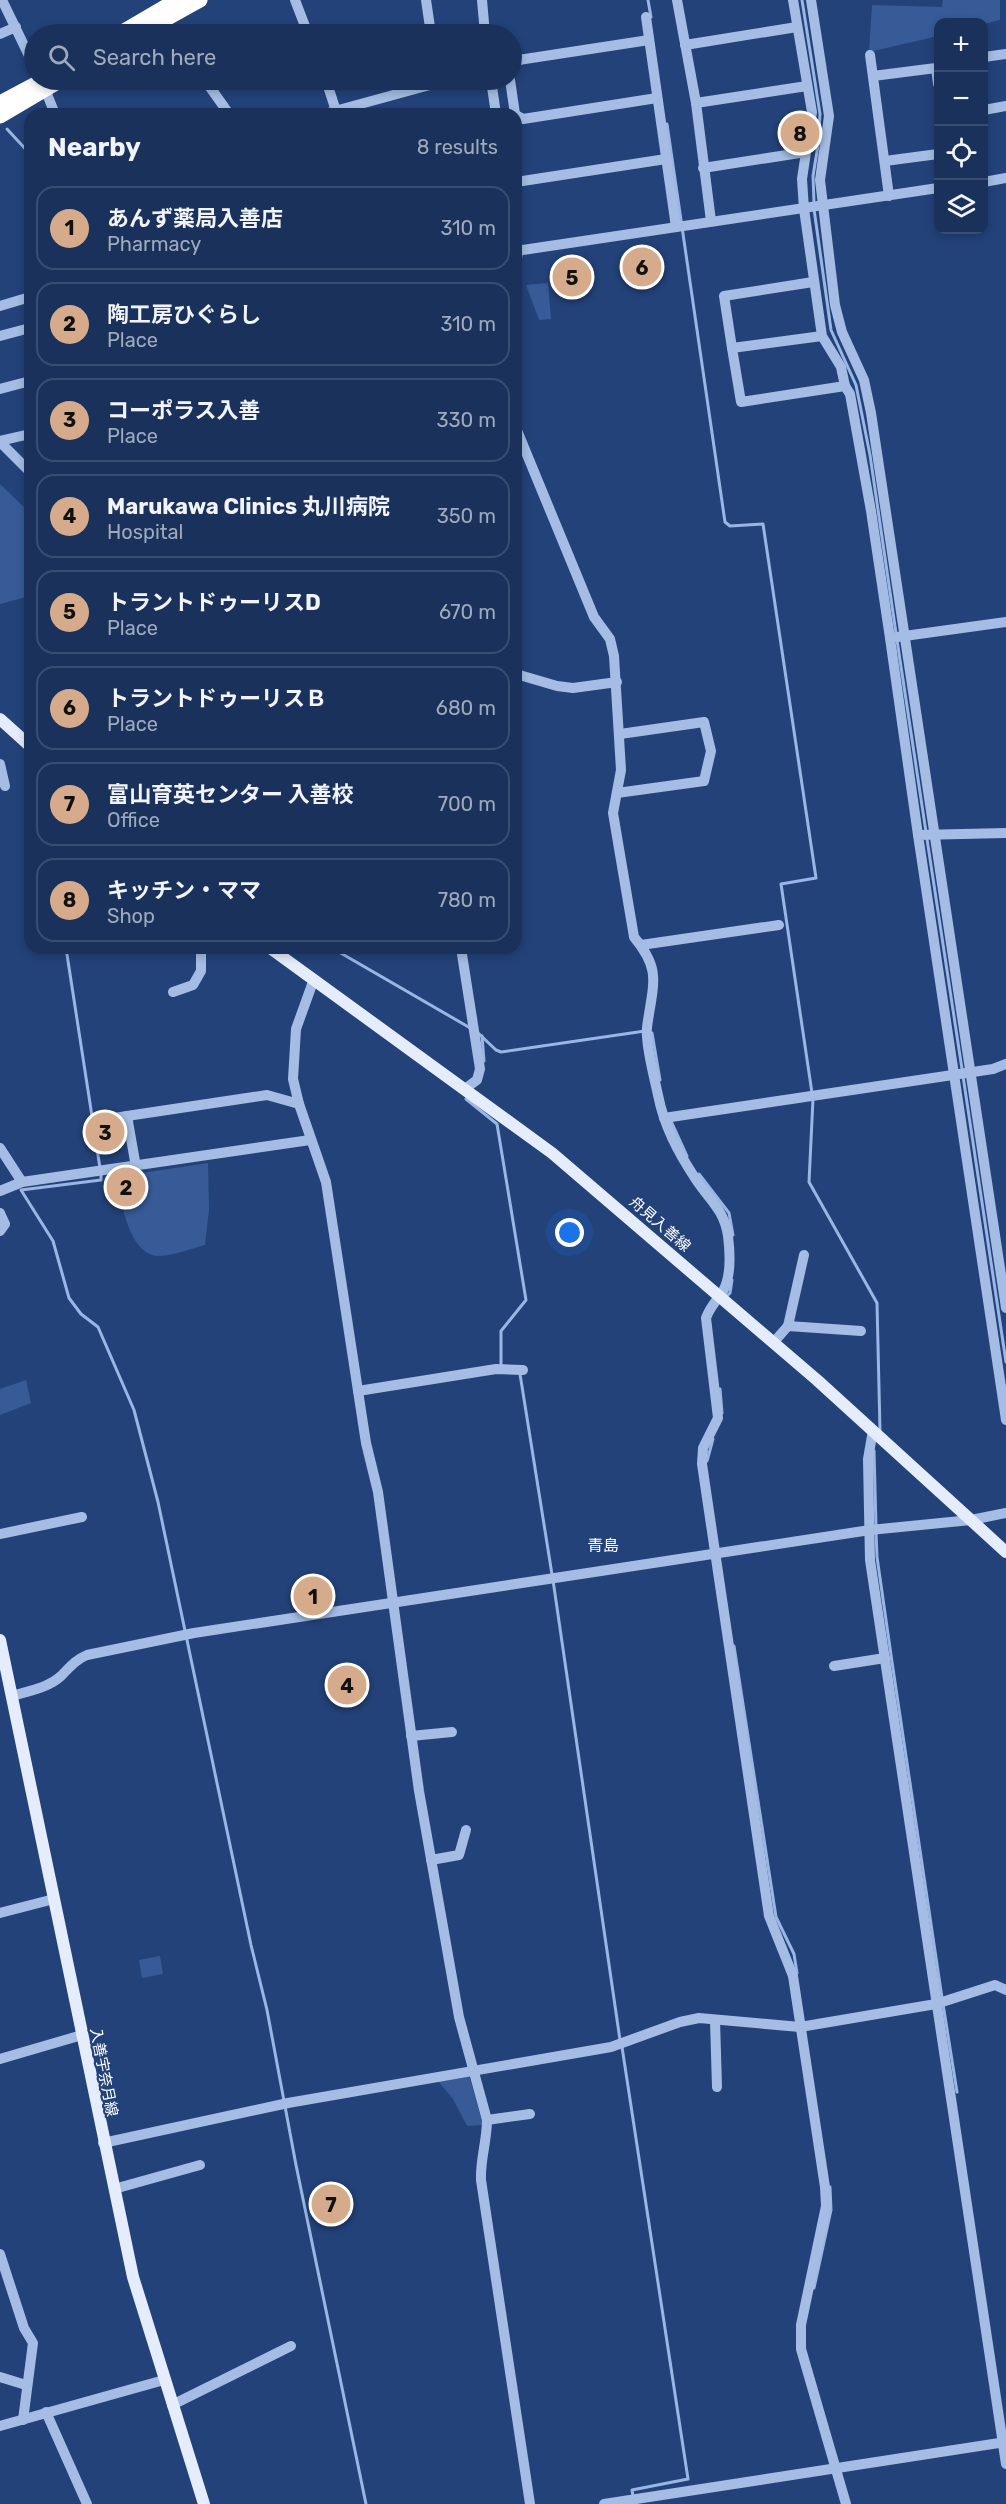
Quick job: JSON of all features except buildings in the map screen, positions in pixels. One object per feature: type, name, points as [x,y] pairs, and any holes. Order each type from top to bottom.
[{"type":"highway","points":[[136,24],[177,0]]},
{"type":"highway","points":[[157,24],[198,0]]},
{"type":"highway","points":[[1,111],[31,90]]},
{"type":"main road","points":[[0,719],[24,741]]},
{"type":"main road","name":"舟見入善線","points":[[281,954],[552,1153],[873,1430],[1006,1552]]},
{"type":"main road","name":"入善宇奈月線","points":[[0,1640],[103,2143],[133,2277],[204,2504]]},
{"type":"street","points":[[2,0],[24,44]]},
{"type":"street","points":[[295,0],[304,24]]},
{"type":"street","points":[[426,0],[430,24]]},
{"type":"street","points":[[482,0],[484,24]]},
{"type":"street","points":[[677,0],[696,102],[711,221]]},
{"type":"street","points":[[793,0],[812,112],[802,178],[813,282],[822,336],[841,367],[845,386],[850,394],[871,511],[1006,1420]]},
{"type":"street","points":[[811,0],[829,116],[820,180],[835,305],[842,332],[864,380],[871,412],[1006,1308]]},
{"type":"street","points":[[646,16],[676,226]]},
{"type":"street","points":[[164,20],[167,24]]},
{"type":"street","points":[[0,34],[16,27]]},
{"type":"street","points":[[685,45],[797,27]]},
{"type":"street","points":[[522,59],[650,40]]},
{"type":"street","points":[[988,56],[1006,54]]},
{"type":"street","points":[[870,55],[889,196]]},
{"type":"street","points":[[873,76],[934,67]]},
{"type":"street","points":[[696,102],[807,86]]},
{"type":"street","points":[[46,90],[53,108]]},
{"type":"street","points":[[212,90],[225,108]]},
{"type":"street","points":[[329,90],[335,108]]},
{"type":"street","points":[[346,108],[407,90]]},
{"type":"street","points":[[492,90],[495,108]]},
{"type":"street","points":[[512,90],[515,108]]},
{"type":"street","points":[[522,118],[657,98]]},
{"type":"street","points":[[988,109],[1006,106]]},
{"type":"street","points":[[703,168],[806,152]]},
{"type":"street","points":[[885,161],[934,155]]},
{"type":"street","points":[[522,181],[666,159]]},
{"type":"street","points":[[988,181],[1006,178]]},
{"type":"street","points":[[522,250],[934,190]]},
{"type":"street","points":[[813,282],[724,296],[741,402],[845,386]]},
{"type":"street","points":[[0,306],[24,299]]},
{"type":"street","points":[[0,336],[24,330]]},
{"type":"street","points":[[732,348],[822,336]]},
{"type":"street","points":[[0,388],[24,382]]},
{"type":"street","points":[[0,442],[24,436]]},
{"type":"street","points":[[0,442],[24,466]]},
{"type":"street","points":[[522,443],[594,617],[610,639],[616,682],[621,770],[614,813],[634,937],[652,963],[654,987],[646,1035],[664,1118],[681,1154],[725,1218],[729,1239],[728,1275],[724,1290],[706,1318],[718,1418],[703,1448],[702,1464],[769,1916],[793,1976],[825,2187],[826,2206],[801,2325],[801,2349],[846,2504]]},
{"type":"street","points":[[890,638],[1006,622]]},
{"type":"street","points":[[522,676],[573,688],[616,682]]},
{"type":"street","points":[[617,793],[704,781],[711,751],[704,722],[620,734]]},
{"type":"street","points":[[0,764],[5,786]]},
{"type":"street","points":[[918,835],[1006,833]]},
{"type":"street","points":[[641,945],[779,925]]},
{"type":"street","points":[[173,992],[193,986],[201,971],[201,954]]},
{"type":"street","points":[[462,954],[480,1069],[477,1080],[466,1089]]},
{"type":"street","points":[[314,979],[296,1029],[293,1048],[293,1079],[310,1140],[325,1177],[366,1443],[378,1492],[411,1736],[431,1860],[459,2017],[487,2120],[487,2134],[480,2165],[481,2180],[530,2504]]},
{"type":"street","points":[[664,1118],[993,1069],[1006,1064]]},
{"type":"street","points":[[96,1121],[267,1095],[299,1104]]},
{"type":"street","points":[[128,1116],[136,1167]]},
{"type":"street","points":[[0,1191],[22,1182],[310,1140]]},
{"type":"street","points":[[0,1148],[22,1182]]},
{"type":"street","points":[[0,1213],[5,1224],[0,1231]]},
{"type":"street","points":[[773,1343],[788,1326],[804,1255]]},
{"type":"street","points":[[788,1326],[861,1331]]},
{"type":"street","points":[[358,1390],[496,1369],[523,1370]]},
{"type":"street","points":[[873,1430],[868,1459],[870,1560],[1006,2464]]},
{"type":"street","points":[[12,1696],[49,1684],[61,1676],[76,1660],[87,1655],[194,1633],[870,1530],[971,1520],[1006,1514]]},
{"type":"street","points":[[0,1534],[82,1517]]},
{"type":"street","points":[[834,1666],[885,1658]]},
{"type":"street","points":[[411,1736],[452,1732]]},
{"type":"street","points":[[431,1860],[459,1855],[466,1830]]},
{"type":"street","points":[[0,1913],[54,1899]]},
{"type":"street","points":[[103,2143],[288,2103],[611,2047],[680,2022],[699,2018],[800,2027],[936,2004],[995,1985],[1006,1990]]},
{"type":"street","points":[[714,2020],[717,2087]]},
{"type":"street","points":[[0,2060],[82,2035]]},
{"type":"street","points":[[487,2120],[531,2114]]},
{"type":"street","points":[[114,2189],[200,2165]]},
{"type":"street","points":[[0,2254],[24,2328],[33,2343],[23,2420]]},
{"type":"street","points":[[172,2405],[291,2346]]},
{"type":"street","points":[[0,2377],[26,2385]]},
{"type":"street","points":[[0,2426],[164,2380]]},
{"type":"street","points":[[46,2412],[87,2504]]},
{"type":"street","points":[[604,2504],[1004,2442]]},
{"type":"shaded area","points":[[943,0],[1000,0],[1000,20],[988,23],[988,18],[934,18],[934,37],[869,52],[872,5],[942,7]]},
{"type":"shaded area","points":[[548,283],[551,319],[539,320],[526,285]]},
{"type":"shaded area","points":[[0,484],[24,507],[24,598],[0,604]]},
{"type":"shaded area","points":[[208,1163],[209,1210],[205,1245],[164,1256],[148,1253],[139,1246],[133,1236],[116,1177]]},
{"type":"shaded area","points":[[26,1380],[31,1403],[0,1415],[0,1389]]},
{"type":"shaded area","points":[[160,1956],[163,1974],[142,1978],[139,1960]]},
{"type":"shaded area","points":[[469,2075],[483,2125],[467,2126],[453,2099],[438,2081]]},
{"type":"waterway","points":[[648,0],[651,17]]},
{"type":"waterway","points":[[802,0],[820,114],[813,176],[814,203]]},
{"type":"waterway","points":[[667,124],[725,522],[730,526],[763,524],[816,878],[781,884],[812,1093]]},
{"type":"waterway","points":[[7,129],[24,147]]},
{"type":"waterway","points":[[814,209],[831,330],[856,385],[870,455],[896,633]]},
{"type":"waterway","points":[[897,640],[926,832]]},
{"type":"waterway","points":[[927,839],[962,1069]]},
{"type":"waterway","points":[[67,954],[100,1168]]},
{"type":"waterway","points":[[342,954],[472,1029]]},
{"type":"waterway","points":[[477,1032],[501,1052],[645,1031]]},
{"type":"waterway","points":[[652,1033],[660,1080]]},
{"type":"waterway","points":[[482,1036],[484,1061]]},
{"type":"waterway","points":[[963,1076],[1006,1362]]},
{"type":"waterway","points":[[468,1097],[466,1099],[497,1124],[526,1300],[501,1331],[501,1366]]},
{"type":"waterway","points":[[813,1099],[809,1182],[877,1303],[880,1431]]},
{"type":"waterway","points":[[671,1121],[687,1156]]},
{"type":"waterway","points":[[699,1174],[729,1213],[733,1235]]},
{"type":"waterway","points":[[101,1175],[101,1180],[21,1190],[53,1241],[69,1298],[81,1314],[98,1327],[134,1410],[158,1502],[251,1945],[267,2010],[296,2165],[366,2504]]},
{"type":"waterway","points":[[725,1298],[730,1293],[732,1280]]},
{"type":"waterway","points":[[520,1374],[554,1587],[620,2040]]},
{"type":"waterway","points":[[720,1389],[722,1413]]},
{"type":"waterway","points":[[707,1461],[713,1439]]},
{"type":"waterway","points":[[874,1451],[876,1526]]},
{"type":"waterway","points":[[876,1532],[877,1557],[942,1998]]},
{"type":"waterway","points":[[734,1646],[776,1917],[794,1954],[797,1973]]},
{"type":"waterway","points":[[943,2004],[957,2092]]},
{"type":"waterway","points":[[622,2047],[688,2479],[632,2490],[633,2496]]},
{"type":"waterway","points":[[814,2288],[831,2210],[830,2187]]},
{"type":"place","name":"キッチン・ママ","points":[[800,133]]},
{"type":"place","name":"トラントドゥーリスＢ","points":[[642,267]]},
{"type":"place","name":"トラントドゥーリスD","points":[[572,277]]},
{"type":"place","name":"コーポラス入善","points":[[105,1132]]},
{"type":"place","name":"陶工房ひぐらし","points":[[126,1187]]},
{"type":"place","name":"あんず薬局入善店","points":[[313,1596]]},
{"type":"place","name":"Marukawa Clinics 丸川病院","points":[[347,1685]]},
{"type":"place","name":"富山育英センター 入善校","points":[[331,2204]]},
{"type":"district","name":"青島","points":[[603,1545]]}]
